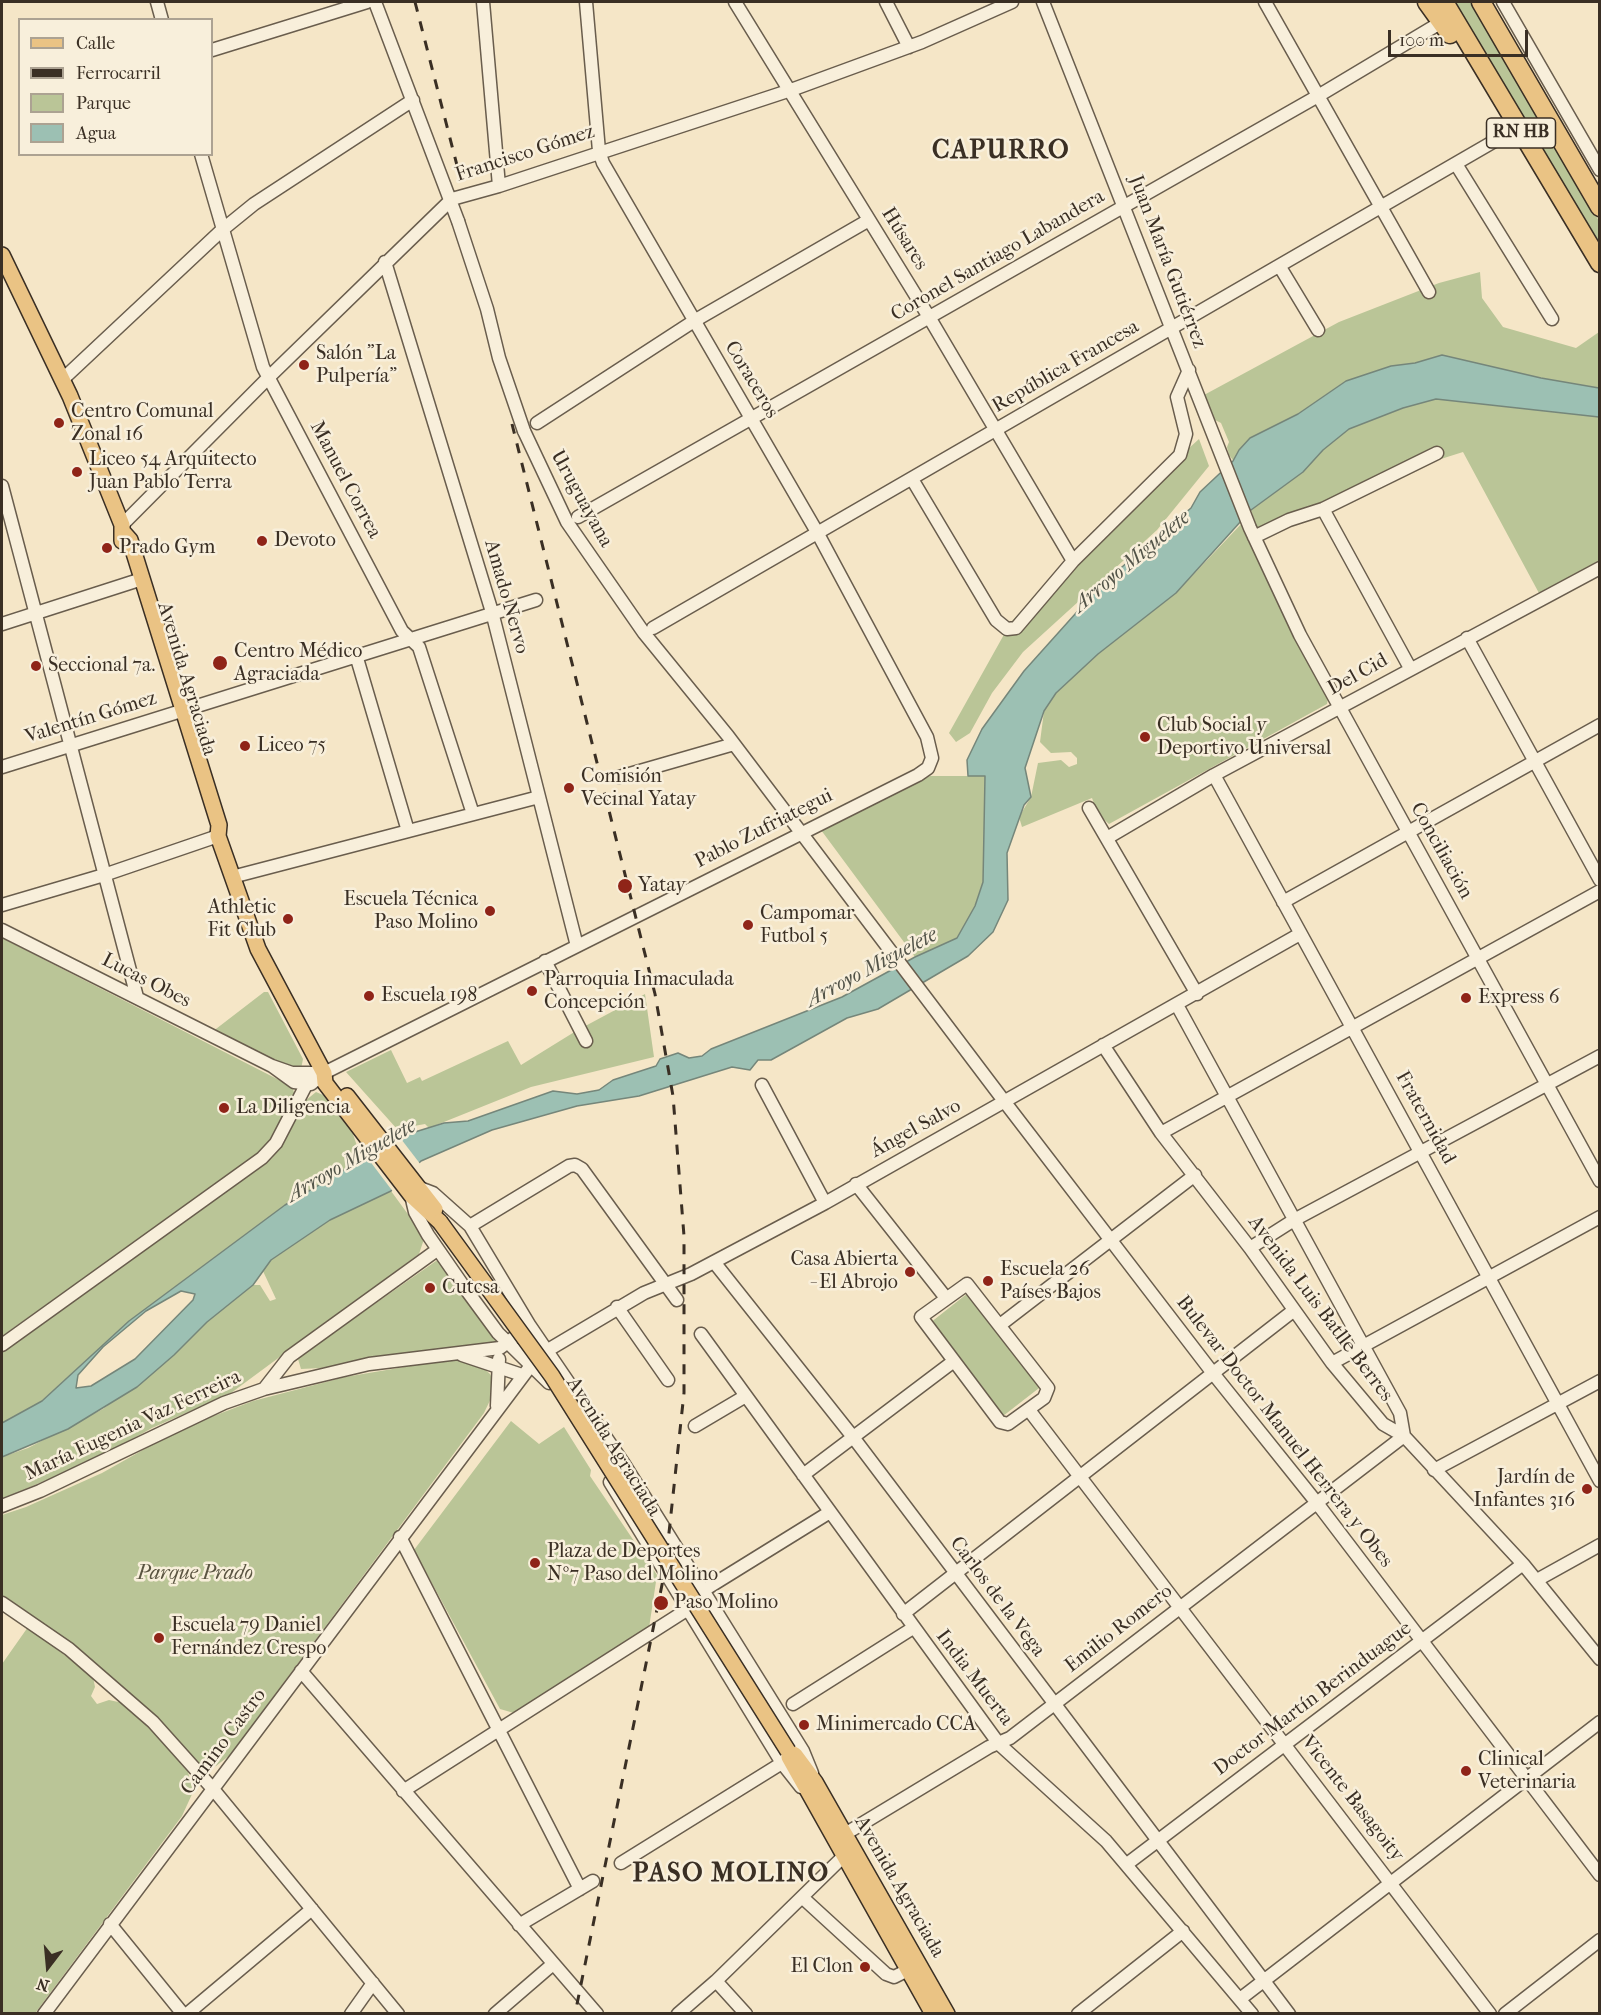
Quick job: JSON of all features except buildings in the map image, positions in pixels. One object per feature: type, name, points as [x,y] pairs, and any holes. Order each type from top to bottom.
[{"type":"highway","points":[[1427,2],[1443,22],[1534,173],[1553,199],[1570,216]]},
{"type":"highway","name":"RN HB","points":[[1444,2],[1599,263]]},
{"type":"highway","name":"RN HB","points":[[1481,2],[1599,207]]},
{"type":"main road","name":"Avenida Agraciada","points":[[2,255],[63,379],[122,528],[130,540],[138,580],[178,712],[219,825],[218,836],[262,958],[324,1073],[332,1077],[377,1142],[416,1192],[437,1212],[440,1222],[552,1376],[785,1757],[811,1787],[845,1833],[849,1852],[933,2013]]},
{"type":"main road","name":"Avenida Agraciada","points":[[811,1787],[947,2013]]},
{"type":"street","points":[[157,2],[161,18]]},
{"type":"street","points":[[213,50],[367,2]]},
{"type":"street","name":"Uruguayana","points":[[375,2],[452,199],[499,358],[524,431],[567,522],[644,633],[731,740],[937,1012]]},
{"type":"street","points":[[483,2],[499,186]]},
{"type":"street","name":"Coraceros","points":[[586,2],[599,151],[608,176],[817,532],[927,737],[933,752],[930,764]]},
{"type":"street","name":"Húsares","points":[[735,2],[929,317],[1073,561]]},
{"type":"street","points":[[886,2],[909,47]]},
{"type":"street","name":"Francisco Gómez","points":[[122,528],[268,377],[452,199],[499,186],[599,151],[791,90],[909,47],[1012,2]]},
{"type":"street","name":"Juan María Gutiérrez","points":[[1044,2],[1252,532]]},
{"type":"street","points":[[1265,2],[1429,292]]},
{"type":"street","points":[[1503,2],[1599,170]]},
{"type":"street","name":"Coronel Santiago Labandera","points":[[578,517],[1318,96],[1435,26]]},
{"type":"street","points":[[63,379],[222,230],[254,204],[413,100]]},
{"type":"street","name":"República Francesa","points":[[653,628],[1498,139]]},
{"type":"street","name":"Manuel Correa","points":[[202,156],[263,367],[402,631],[419,647],[473,814]]},
{"type":"street","points":[[1456,164],[1552,319]]},
{"type":"street","points":[[537,423],[693,321],[869,220]]},
{"type":"street","name":"Amado Nervo","points":[[385,262],[492,612],[577,946]]},
{"type":"street","points":[[1280,267],[1318,330]]},
{"type":"street","points":[[912,479],[996,620],[1007,629],[1016,628],[1073,561],[1180,455],[1186,434],[1178,397],[1189,370]]},
{"type":"street","points":[[1252,532],[1323,509],[1437,453]]},
{"type":"street","points":[[2,486],[136,998]]},
{"type":"street","points":[[1323,509],[1410,668]]},
{"type":"street","name":"Conciliación","points":[[1252,532],[1300,635],[1599,1181]]},
{"type":"street","name":"Del Cid","points":[[1107,838],[1214,775],[1410,668],[1598,574]]},
{"type":"street","points":[[2,624],[138,580]]},
{"type":"street","name":"Valentín Gómez","points":[[2,767],[536,600]]},
{"type":"street","points":[[1467,638],[1599,880]]},
{"type":"street","points":[[356,655],[408,831]]},
{"type":"street","points":[[1283,902],[1599,726]]},
{"type":"street","points":[[619,777],[731,740]]},
{"type":"street","name":"Pablo Zufriategui","points":[[324,1073],[918,775],[930,764]]},
{"type":"street","name":"Fraternidad","points":[[1214,775],[1422,1152],[1599,1481]]},
{"type":"street","points":[[232,877],[539,797]]},
{"type":"street","points":[[1089,808],[1197,994]]},
{"type":"street","points":[[2,905],[104,875],[218,836]]},
{"type":"street","points":[[1161,1132],[1599,891]]},
{"type":"street","name":"Lucas Obes","points":[[2,930],[273,1066],[292,1072],[324,1073]]},
{"type":"street","name":"Ángel Salvo","points":[[548,1350],[617,1307],[664,1283],[686,1277],[825,1203],[1300,934]]},
{"type":"street","points":[[545,962],[586,1041]]},
{"type":"street","points":[[1176,1005],[1400,1413],[1404,1436]]},
{"type":"street","name":"Bulevar Doctor Manuel Herrera y Obes","points":[[937,1012],[1212,1372],[1317,1503],[1420,1642],[1599,1875]]},
{"type":"street","name":"Avenida Luis Batlle Berres","points":[[1103,1045],[1161,1132],[1250,1248],[1332,1363],[1383,1424],[1404,1436],[1523,1564],[1599,1659]]},
{"type":"street","points":[[1250,1248],[1294,1220],[1599,1056]]},
{"type":"street","name":"Lucas Obes","points":[[273,1066],[288,1079],[306,1085]]},
{"type":"street","points":[[2,1345],[262,1158],[276,1143],[306,1085],[315,1082],[324,1073]]},
{"type":"street","points":[[762,1085],[825,1203]]},
{"type":"street","points":[[470,1226],[569,1166],[575,1165],[582,1168],[677,1300]]},
{"type":"street","points":[[1000,1324],[1195,1175]]},
{"type":"street","points":[[856,1184],[946,1298]]},
{"type":"street","name":"Avenida Agraciada","points":[[785,1757],[545,1378],[532,1364],[503,1345],[437,1250],[415,1212],[416,1192],[433,1193],[470,1226],[530,1326],[624,1464],[803,1752],[811,1787]]},
{"type":"street","points":[[1332,1363],[1599,1217]]},
{"type":"street","points":[[264,1389],[289,1357],[437,1250]]},
{"type":"street","name":"Carlos de la Vega","points":[[714,1262],[853,1437],[1289,2013]]},
{"type":"street","points":[[967,1284],[1000,1324],[1048,1388],[1044,1398],[1008,1424],[999,1422],[921,1317],[967,1284]]},
{"type":"street","points":[[617,1307],[668,1380]]},
{"type":"street","points":[[903,1614],[1293,1311]]},
{"type":"street","name":"María Eugenia Vaz Ferreira","points":[[2,1506],[40,1491],[224,1403],[264,1389],[369,1364],[503,1345],[530,1326]]},
{"type":"street","name":"India Muerta","points":[[701,1334],[744,1397],[999,1744],[1106,1841],[1252,2013]]},
{"type":"street","points":[[497,1406],[499,1367],[503,1345]]},
{"type":"street","name":"Camino Castro","points":[[44,2013],[497,1406],[532,1364],[548,1350]]},
{"type":"street","name":"María Eugenia Vaz Ferreira","points":[[458,1353],[522,1375]]},
{"type":"street","points":[[803,1475],[954,1361]]},
{"type":"street","points":[[1434,1470],[1599,1381]]},
{"type":"street","points":[[695,1426],[744,1397]]},
{"type":"street","name":"Vicente Basagoity","points":[[1029,1410],[1081,1475],[1178,1607],[1490,2013]]},
{"type":"street","name":"Emilio Romero","points":[[845,1833],[999,1744],[1054,1705],[1178,1607],[1404,1436]]},
{"type":"street","points":[[403,1791],[690,1609],[691,1599],[830,1512]]},
{"type":"street","points":[[400,1537],[580,1889]]},
{"type":"street","points":[[1537,1580],[1599,1545]]},
{"type":"street","name":"Doctor Martín Berinduague","points":[[1127,1864],[1523,1564]]},
{"type":"street","points":[[2,1603],[69,1650],[113,1685],[153,1722],[213,1789],[398,2013]]},
{"type":"street","points":[[793,1704],[913,1628]]},
{"type":"street","points":[[301,1671],[597,2013]]},
{"type":"street","points":[[1240,1999],[1599,1722]]},
{"type":"street","points":[[621,1863],[785,1757]]},
{"type":"street","points":[[678,2013],[716,1981],[849,1852]]},
{"type":"street","points":[[519,1925],[593,1881]]},
{"type":"street","points":[[803,1898],[886,1974],[894,1977],[909,1970]]},
{"type":"street","points":[[111,1924],[185,2013],[312,1909]]},
{"type":"street","points":[[1078,2013],[1183,1932]]},
{"type":"street","points":[[1505,2013],[1599,1940]]},
{"type":"street","points":[[495,2013],[553,1964]]},
{"type":"street","points":[[716,1981],[746,2013]]},
{"type":"street","points":[[351,2013],[373,1983]]},
{"type":"green space","points":[[1454,2],[1471,2],[1599,221],[1599,249]]},
{"type":"green space","points":[[1480,272],[1482,298],[1503,327],[1576,348],[1599,332],[1599,388],[1541,378],[1442,355],[1415,363],[1391,366],[1346,381],[1298,414],[1250,438],[1239,468],[1229,455],[1227,447],[1229,442],[1221,423],[1213,419],[1204,395],[1339,322],[1439,283]]},
{"type":"green space","points":[[1436,399],[1599,417],[1599,564],[1540,595],[1463,452],[1387,476],[1258,531],[1251,510],[1303,472],[1323,450],[1349,429],[1403,408]]},
{"type":"green space","points":[[1199,439],[1209,466],[1157,530],[1023,652],[992,693],[970,733],[956,742],[949,733],[1011,622],[1081,547]]},
{"type":"green space","points":[[1244,521],[1244,532],[1328,699],[1327,704],[1109,824],[1098,814],[1092,798],[1022,827],[1019,817],[1031,797],[1038,763],[1061,760],[1069,767],[1077,764],[1077,758],[1071,752],[1051,753],[1040,742],[1044,711],[1056,693],[1098,654],[1176,593]]},
{"type":"green space","points":[[930,776],[985,776],[983,882],[975,906],[957,938],[915,957],[821,830]]},
{"type":"green space","points":[[2,938],[281,1081],[293,1089],[295,1096],[278,1131],[263,1152],[2,1336]]},
{"type":"green space","points":[[264,992],[268,992],[303,1059],[301,1069],[295,1070],[212,1032]]},
{"type":"green space","points":[[645,994],[654,1057],[531,1087],[429,1128],[425,1124],[397,1129],[346,1072],[391,1050],[407,1083],[420,1077],[422,1081],[508,1041],[521,1065],[576,1031]]},
{"type":"green space","points":[[316,1092],[323,1095],[353,1134],[358,1149],[367,1159],[324,1181],[285,1205],[129,1321],[42,1401],[2,1423],[2,1352],[272,1158],[285,1140],[305,1101]]},
{"type":"green space","points":[[391,1191],[410,1217],[413,1217],[424,1239],[419,1254],[231,1393],[152,1428],[100,1457],[2,1499],[2,1457],[28,1448],[103,1409],[174,1355],[207,1322],[253,1285],[260,1285],[270,1301],[276,1299],[262,1269],[271,1260],[330,1220]]},
{"type":"green space","points":[[436,1261],[440,1261],[496,1336],[495,1343],[301,1369],[298,1359],[302,1355]]},
{"type":"green space","points":[[968,1293],[1043,1385],[1003,1416],[930,1323]]},
{"type":"green space","name":"Parque Prado","points":[[459,1360],[477,1362],[490,1374],[495,1384],[494,1392],[484,1413],[230,1755],[216,1766],[210,1767],[194,1761],[2,1598],[2,1515],[26,1507],[102,1473],[182,1428],[253,1401],[345,1377]]},
{"type":"green space","name":"Plaza de Deportes Nº7 Paso del Molino","points":[[511,1421],[539,1444],[564,1427],[591,1470],[590,1476],[657,1575],[649,1628],[514,1713],[500,1709],[414,1550]]},
{"type":"green space","points":[[28,1627],[93,1677],[95,1687],[91,1696],[97,1704],[109,1700],[123,1703],[147,1724],[187,1768],[193,1792],[182,1816],[36,2012],[2,2014],[2,1664]]},
{"type":"water","name":"Arroyo Miguelete","points":[[1442,355],[1541,378],[1599,388],[1599,417],[1436,399],[1403,408],[1349,429],[1323,450],[1303,472],[1251,510],[1176,593],[1098,654],[1056,693],[1044,711],[1025,768],[1031,797],[1024,805],[1007,853],[1008,900],[993,932],[968,956],[878,1009],[847,1018],[771,1060],[758,1060],[750,1070],[732,1067],[639,1096],[577,1106],[492,1130],[421,1161],[391,1191],[330,1220],[271,1260],[253,1285],[207,1322],[137,1387],[68,1429],[2,1457],[2,1423],[42,1401],[129,1321],[285,1205],[402,1136],[444,1123],[468,1121],[553,1091],[577,1094],[599,1090],[613,1080],[656,1066],[660,1059],[678,1053],[689,1058],[702,1056],[711,1049],[842,997],[915,957],[957,938],[975,906],[983,882],[985,776],[968,776],[967,760],[982,729],[1024,671],[1102,584],[1191,508],[1200,492],[1233,461],[1250,438],[1298,414],[1346,381],[1391,366],[1415,363]],"holes":[[[181,1291],[195,1294],[193,1300],[135,1359],[91,1386],[76,1388],[78,1375],[103,1347],[146,1311]]]},
{"type":"pier","points":[[398,1135],[421,1165],[394,1193],[366,1156]]},
{"type":"railway","points":[[415,2],[461,181]]},
{"type":"railway","points":[[512,424],[655,994],[673,1096],[684,1236],[684,1393],[665,1570],[575,2014]]},
{"type":"place","name":"Salón \"La Pulpería\"","points":[[304,365]]},
{"type":"place","name":"Centro Comunal Zonal 16","points":[[59,423]]},
{"type":"place","name":"Liceo 54 Arquitecto Juan Pablo Terra","points":[[77,472]]},
{"type":"place","name":"Devoto","points":[[262,541]]},
{"type":"place","name":"Prado Gym","points":[[107,548]]},
{"type":"place","name":"Centro Médico Agraciada","points":[[220,663]]},
{"type":"place","name":"Seccional 7a.","points":[[36,666]]},
{"type":"place","name":"Club Social y Deportivo Universal","points":[[1145,737]]},
{"type":"place","name":"Liceo 75","points":[[245,746]]},
{"type":"place","name":"Comisión Vecinal Yatay","points":[[569,788]]},
{"type":"place","name":"Yatay","points":[[625,886]]},
{"type":"place","name":"Escuela Técnica Paso Molino","points":[[490,911]]},
{"type":"place","name":"Athletic Fit Club","points":[[288,919]]},
{"type":"place","name":"Campomar Futbol 5","points":[[748,925]]},
{"type":"place","name":"Parroquia Inmaculada Concepción","points":[[532,991]]},
{"type":"place","name":"Escuela 198","points":[[369,996]]},
{"type":"place","name":"Express 6","points":[[1466,998]]},
{"type":"place","name":"La Diligencia","points":[[224,1108]]},
{"type":"place","name":"Casa Abierta - El Abrojo","points":[[910,1272]]},
{"type":"place","name":"Escuela 26 Países Bajos","points":[[988,1281]]},
{"type":"place","name":"Cutcsa","points":[[430,1288]]},
{"type":"place","name":"Jardín de Infantes 316","points":[[1587,1489]]},
{"type":"place","name":"Plaza de Deportes Nº7 Paso del Molino","points":[[535,1563]]},
{"type":"place","name":"Paso Molino","points":[[661,1603]]},
{"type":"place","name":"Escuela 79 Daniel Fernández Crespo","points":[[159,1638]]},
{"type":"place","name":"Minimercado CCA","points":[[804,1725]]},
{"type":"place","name":"Clinical Veterinaria","points":[[1466,1771]]},
{"type":"place","name":"El Clon","points":[[865,1967]]},
{"type":"district","name":"CAPURRO","points":[[1001,152]]},
{"type":"district","name":"PASO MOLINO","points":[[731,1875]]}]
